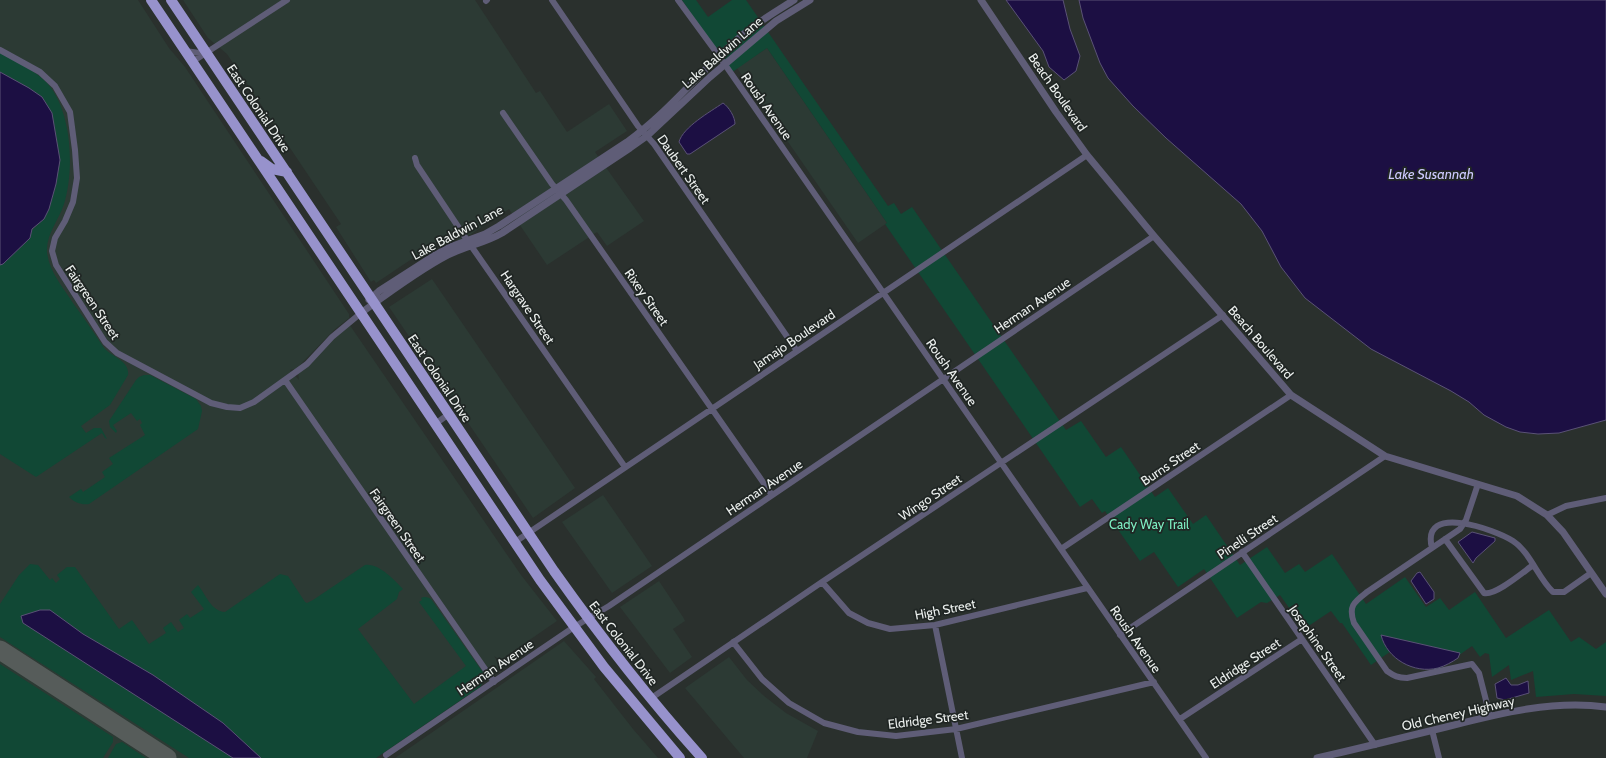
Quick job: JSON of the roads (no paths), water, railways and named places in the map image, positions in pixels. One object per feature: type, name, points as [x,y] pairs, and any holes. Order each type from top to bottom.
[{"type":"highway","points":[[151,0],[435,424],[574,627],[634,705],[680,758]]},
{"type":"highway","name":"East Colonial Drive","points":[[171,0],[528,533],[588,620],[650,699],[702,758]]},
{"type":"highway","points":[[256,158],[272,169],[286,172]]},
{"type":"street","points":[[192,62],[207,54],[288,0]]},
{"type":"street","name":"Daubert Street","points":[[552,0],[645,134],[659,151],[797,351]]},
{"type":"street","name":"Roush Avenue","points":[[678,0],[719,56],[1206,758]]},
{"type":"street","name":"Lake Baldwin Lane","points":[[645,134],[719,56],[754,26],[794,0]]},
{"type":"street","name":"Lake Baldwin Lane","points":[[361,313],[372,300],[448,255],[470,243],[490,240],[502,233],[559,192],[645,134],[776,21],[810,0]]},
{"type":"street","name":"Beach Boulevard","points":[[981,0],[1056,112],[1087,155],[1154,236],[1291,395],[1385,456],[1517,496],[1547,515],[1563,532],[1606,594]]},
{"type":"street","name":"Fairgreen Street","points":[[0,50],[40,72],[55,86],[70,112],[77,178],[73,202],[65,221],[55,238],[52,250],[56,265],[105,342],[117,353],[211,403],[227,407],[240,408],[254,402],[307,364],[332,336],[361,313]]},
{"type":"street","points":[[185,51],[207,54]]},
{"type":"street","name":"Rixey Street","points":[[503,113],[772,495]]},
{"type":"street","name":"Jamajo Boulevard","points":[[515,542],[1087,155]]},
{"type":"street","name":"Hargrave Street","points":[[415,158],[417,165],[470,243],[626,467]]},
{"type":"street","name":"Herman Avenue","points":[[386,755],[574,627],[588,620],[1154,236]]},
{"type":"street","name":"Wingo Street","points":[[650,699],[822,582],[1222,315]]},
{"type":"street","name":"Fairgreen Street","points":[[285,380],[494,682]]},
{"type":"street","name":"Burns Street","points":[[1061,550],[1291,395]]},
{"type":"street","points":[[435,424],[449,414]]},
{"type":"street","name":"Pinelli Street","points":[[1120,635],[1385,456]]},
{"type":"street","points":[[1478,484],[1464,524],[1460,529],[1356,600],[1352,606],[1351,614],[1354,623],[1387,671],[1394,676],[1407,678],[1472,664],[1479,674],[1490,716]]},
{"type":"street","points":[[1547,515],[1566,506],[1606,498]]},
{"type":"street","points":[[1432,548],[1430,538],[1431,533],[1435,528],[1450,521],[1484,528],[1513,541],[1520,547],[1547,586],[1554,592],[1564,592],[1592,573]]},
{"type":"street","points":[[1445,539],[1484,593],[1488,594],[1497,590],[1533,566]]},
{"type":"street","name":"Josephine Street","points":[[1242,552],[1375,745]]},
{"type":"street","name":"High Street","points":[[822,582],[849,613],[868,623],[890,630],[935,625],[1087,588]]},
{"type":"street","points":[[935,625],[962,758]]},
{"type":"street","name":"Eldridge Street","points":[[1180,719],[1302,639]]},
{"type":"street","name":"Eldridge Street","points":[[733,642],[762,679],[789,703],[824,723],[858,732],[896,736],[956,729],[1154,682]]},
{"type":"street","name":"Old Cheney Highway","points":[[1317,758],[1507,712],[1546,706],[1587,704],[1606,707]]},
{"type":"street","points":[[1432,730],[1439,758]]},
{"type":"water","points":[[1006,0],[1063,0],[1070,29],[1080,56],[1076,71],[1064,80],[1049,67],[1043,51]]},
{"type":"water","name":"Lake Susannah","points":[[1079,0],[1606,0],[1606,420],[1559,433],[1538,434],[1520,432],[1506,427],[1484,415],[1469,402],[1451,391],[1371,349],[1305,298],[1281,267],[1262,231],[1241,204],[1166,138],[1133,106],[1108,78],[1100,63],[1083,18]]},
{"type":"water","points":[[0,72],[42,97],[52,113],[60,160],[56,184],[49,209],[44,219],[32,229],[30,238],[3,264],[0,265]]},
{"type":"water","points":[[723,103],[731,112],[735,124],[690,154],[687,154],[679,142],[682,136],[691,125]]},
{"type":"water","points":[[1472,532],[1495,538],[1495,541],[1476,558],[1473,563],[1458,542]]},
{"type":"water","points":[[1420,572],[1434,592],[1434,599],[1426,604],[1411,581],[1417,573]]},
{"type":"water","points":[[40,610],[50,610],[83,634],[153,675],[223,723],[261,758],[233,758],[23,623],[21,616]]},
{"type":"water","points":[[1381,635],[1460,653],[1458,658],[1438,668],[1420,669],[1411,667],[1395,658],[1384,644]]},
{"type":"water","points":[[1506,678],[1511,685],[1518,685],[1528,681],[1529,693],[1505,700],[1497,698],[1495,684]]},
{"type":"park label","name":"Cady Way Trail","points":[[1149,524]]}]
